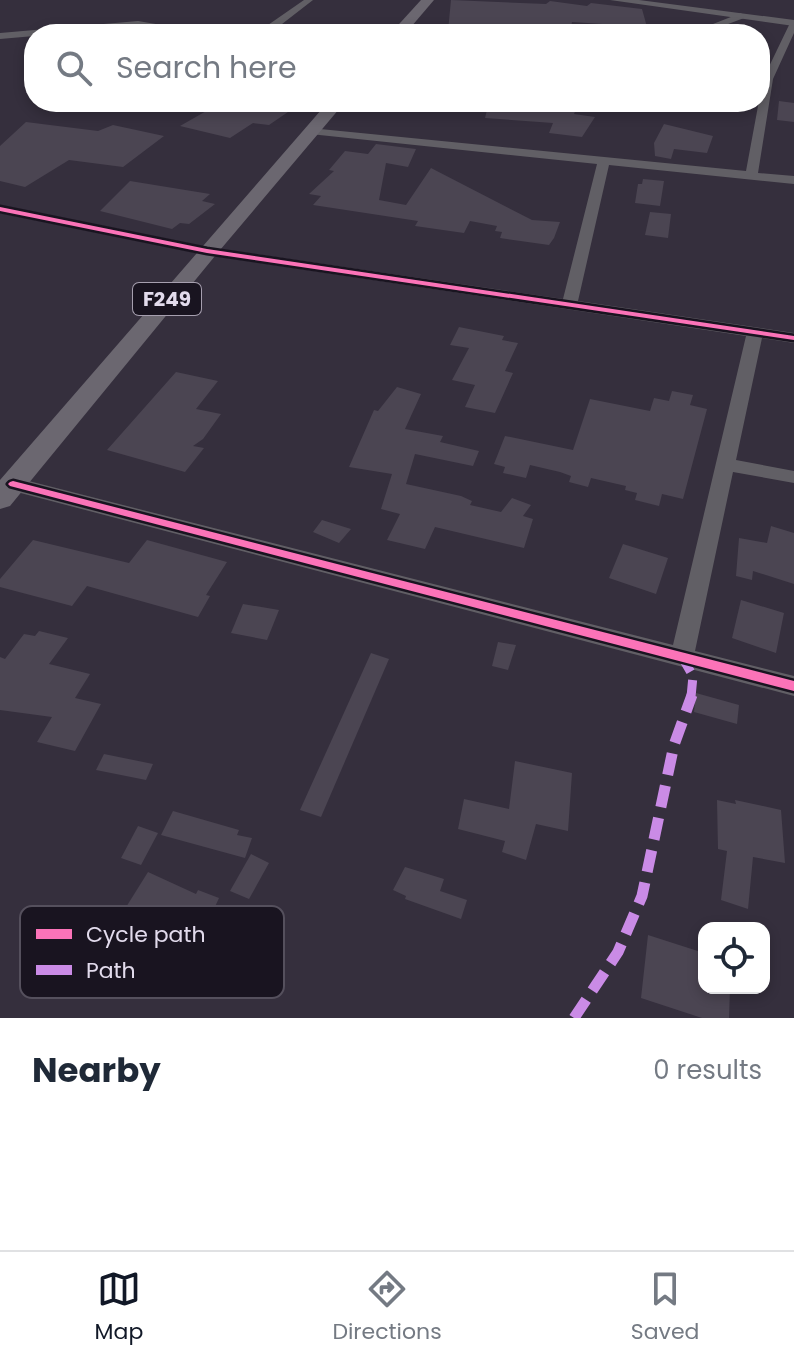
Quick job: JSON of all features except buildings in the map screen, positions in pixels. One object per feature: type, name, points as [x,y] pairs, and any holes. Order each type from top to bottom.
[{"type":"main road","points":[[409,24],[428,0]]},
{"type":"main road","name":"F249","points":[[7,491],[328,112]]},
{"type":"street","points":[[276,24],[309,0]]},
{"type":"street","points":[[615,0],[793,24],[770,75]]},
{"type":"street","points":[[718,24],[741,16]]},
{"type":"street","points":[[0,36],[24,34]]},
{"type":"street","points":[[751,176],[762,112]]},
{"type":"street","points":[[310,131],[794,180]]},
{"type":"street","points":[[569,305],[604,161]]},
{"type":"street","points":[[0,209],[207,251],[794,338]]},
{"type":"street","points":[[682,657],[755,332]]},
{"type":"street","points":[[726,464],[794,477]]},
{"type":"street","points":[[7,491],[794,686]]},
{"type":"marked path","points":[[574,1018],[618,952],[642,896],[674,745],[692,695],[693,676],[682,657]]},
{"type":"cycle path","points":[[0,209],[207,251],[794,338]]},
{"type":"cycle path","points":[[13,484],[794,686]]}]
